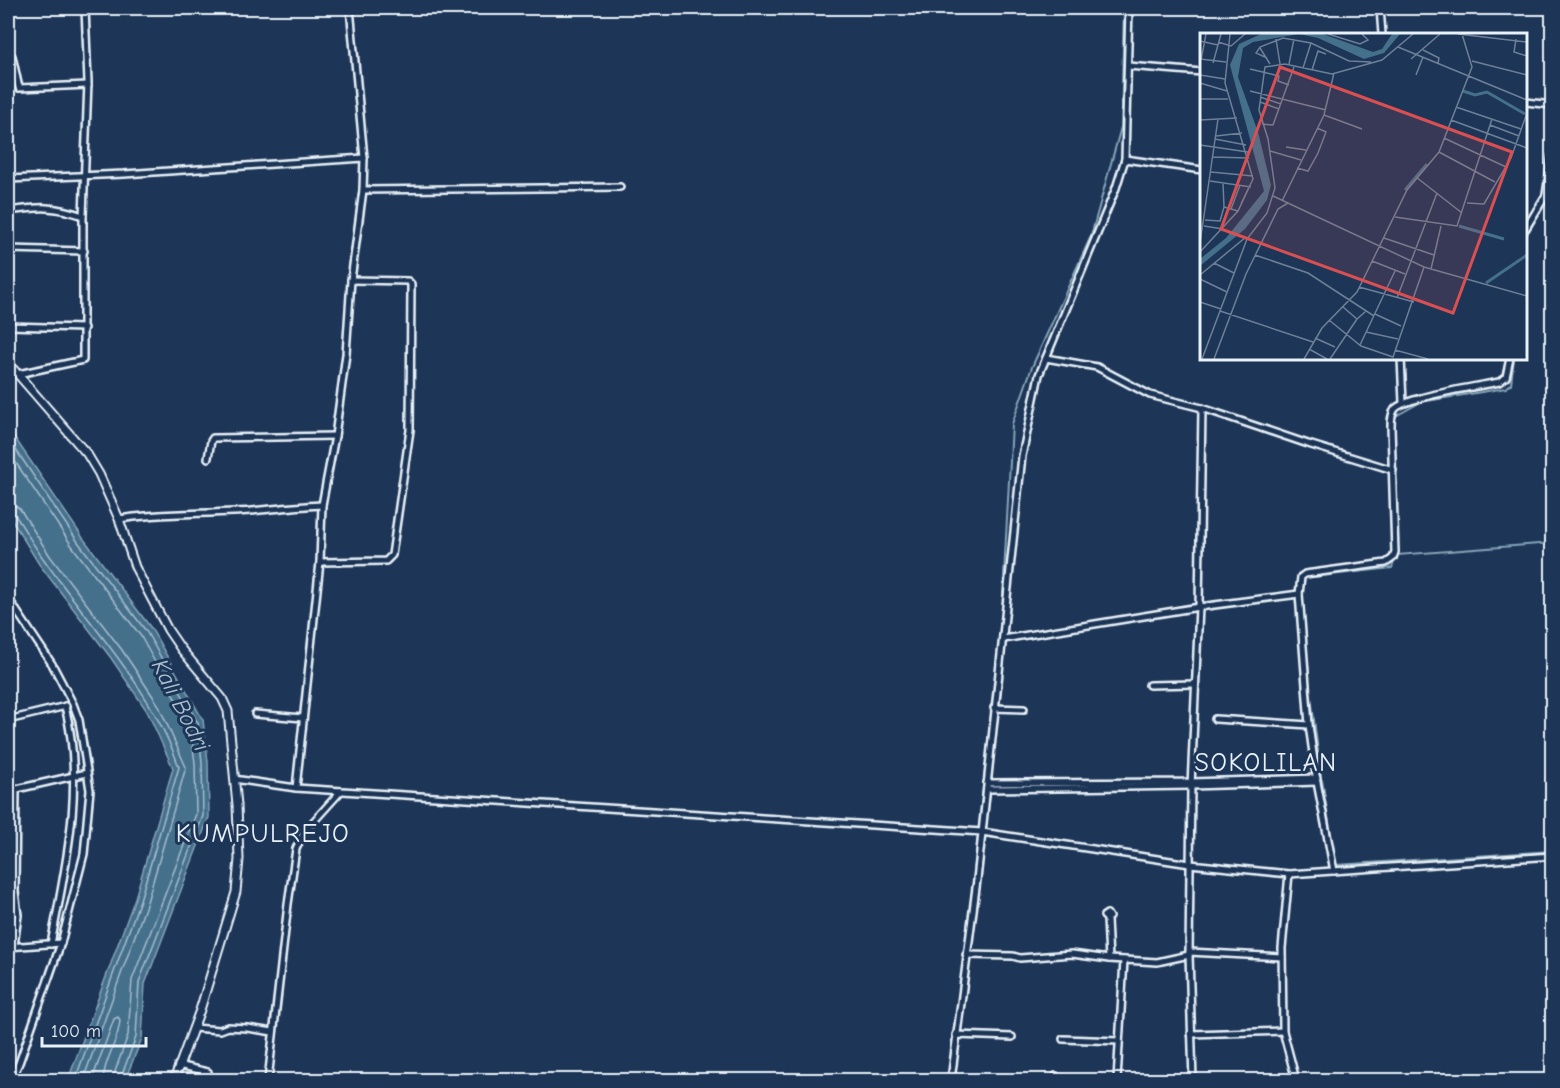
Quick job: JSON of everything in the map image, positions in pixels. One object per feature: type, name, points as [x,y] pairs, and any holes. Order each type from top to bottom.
[{"type":"street","points":[[18,374],[82,362],[84,357],[83,216],[88,85],[85,8]]},
{"type":"street","points":[[296,788],[320,562],[322,505],[335,436],[346,354],[351,280],[363,190],[364,158],[350,8]]},
{"type":"street","points":[[951,1080],[966,955],[974,833],[987,786],[1022,456],[1039,375],[1116,188],[1125,159],[1129,8]]},
{"type":"street","points":[[1380,8],[1382,33]]},
{"type":"street","points":[[8,55],[12,56],[19,88],[88,85]]},
{"type":"street","points":[[1128,66],[1200,72]]},
{"type":"street","points":[[1527,102],[1552,105]]},
{"type":"street","points":[[1527,226],[1546,195],[1552,155]]},
{"type":"street","points":[[8,179],[364,158]]},
{"type":"street","points":[[1125,159],[1200,170]]},
{"type":"street","points":[[363,190],[620,187]]},
{"type":"street","points":[[8,211],[49,207],[83,216]]},
{"type":"street","points":[[1527,215],[1533,214]]},
{"type":"street","points":[[8,249],[84,251]]},
{"type":"street","points":[[320,562],[386,561],[392,555],[410,430],[411,285],[408,281],[351,280]]},
{"type":"street","points":[[8,326],[84,328]]},
{"type":"street","points":[[1046,358],[1097,367],[1150,395],[1202,408],[1393,470]]},
{"type":"street","points":[[1401,360],[1403,404]]},
{"type":"street","points":[[1334,871],[1309,725],[1299,594],[1301,577],[1305,574],[1386,562],[1393,558],[1395,552],[1392,414],[1403,404],[1499,382],[1506,377],[1510,360]]},
{"type":"street","points":[[8,363],[87,454],[99,474],[119,519],[135,567],[168,630],[226,705],[231,729],[239,859],[236,892],[193,1028],[174,1077],[169,1080]]},
{"type":"street","points":[[1192,1080],[1191,784],[1199,607],[1202,408]]},
{"type":"street","points":[[208,458],[210,441],[213,438],[335,436]]},
{"type":"street","points":[[119,519],[141,515],[233,512],[322,505]]},
{"type":"street","points":[[1003,639],[1199,607],[1299,594]]},
{"type":"street","points":[[8,598],[10,606],[52,663],[73,704],[79,720],[90,790],[84,854],[61,943],[11,1080]]},
{"type":"street","points":[[1149,685],[1195,684]]},
{"type":"street","points":[[8,720],[73,704]]},
{"type":"street","points":[[51,944],[70,850],[74,777],[70,726],[65,706]]},
{"type":"street","points":[[994,708],[1024,709]]},
{"type":"street","points":[[255,714],[303,718]]},
{"type":"street","points":[[1215,719],[1309,725]]},
{"type":"street","points":[[8,791],[74,777],[87,772]]},
{"type":"street","points":[[234,779],[296,788],[974,833],[1190,864],[1289,874],[1552,856]]},
{"type":"street","points":[[987,786],[1317,780]]},
{"type":"street","points":[[16,789],[15,892],[18,915],[11,947],[61,943]]},
{"type":"street","points":[[268,1080],[296,849],[304,831],[340,791]]},
{"type":"street","points":[[1289,874],[1282,957],[1283,1031],[1296,1080]]},
{"type":"street","points":[[8,893],[15,892]]},
{"type":"street","points":[[1109,917],[1107,914],[1104,916],[1107,919],[1110,959]]},
{"type":"street","points":[[966,955],[1020,958],[1072,954],[1157,962],[1190,954],[1282,957]]},
{"type":"street","points":[[1118,1080],[1124,960]]},
{"type":"street","points":[[193,1028],[220,1030],[228,1027],[273,1032]]},
{"type":"street","points":[[1191,1034],[1283,1031]]},
{"type":"street","points":[[956,1035],[1012,1037]]},
{"type":"street","points":[[1063,1039],[1119,1041]]},
{"type":"street","points":[[178,1065],[208,1072]]},
{"type":"water","name":"Kali Bodri","points":[[8,428],[83,538],[151,628],[203,720],[208,762],[209,817],[145,984],[142,1038],[125,1080],[68,1080],[135,898],[173,768],[147,711],[111,658],[39,564],[8,514]]},
{"type":"waterway","points":[[965,956],[1002,613],[1012,424],[1032,367],[1091,236],[1121,127],[1124,8]]},
{"type":"waterway","points":[[1527,234],[1548,199],[1552,177]]},
{"type":"waterway","points":[[1394,448],[1394,417],[1421,402],[1506,388],[1511,384],[1514,360]]},
{"type":"waterway","points":[[1397,555],[1552,543]]},
{"type":"waterway","points":[[1304,578],[1392,568],[1397,553]]},
{"type":"waterway","points":[[1303,583],[1303,616]]},
{"type":"waterway","points":[[1306,657],[1321,775]]},
{"type":"waterway","points":[[1322,780],[1336,865],[1552,851]]},
{"type":"district","name":"SOKOLILAN","points":[[1266,762]]},
{"type":"district","name":"KUMPULREJO","points":[[263,833]]}]
